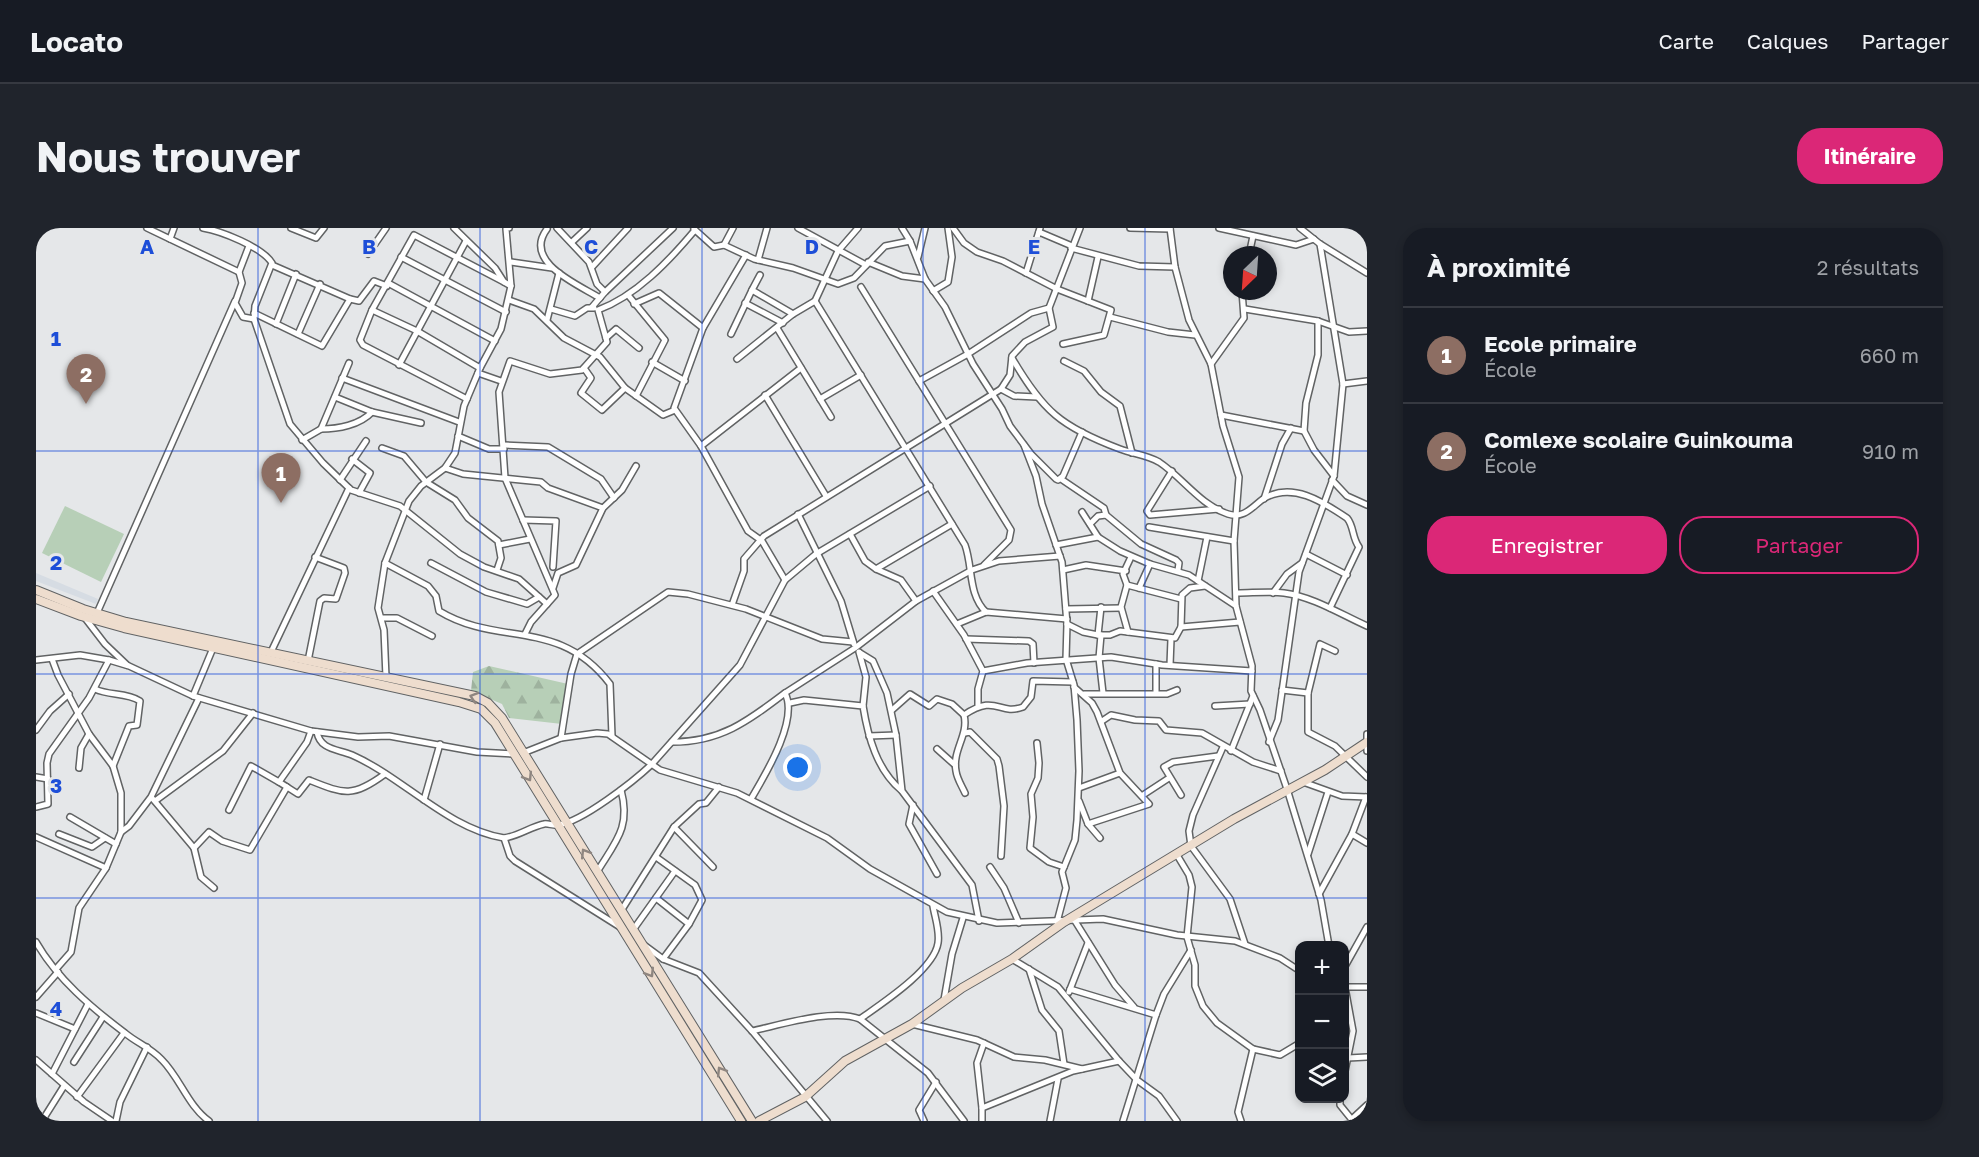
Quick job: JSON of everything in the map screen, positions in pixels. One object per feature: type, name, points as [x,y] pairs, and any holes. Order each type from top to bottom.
[{"type":"street","points":[[147,228],[239,272]]},
{"type":"street","points":[[170,239],[174,228]]},
{"type":"street","points":[[203,228],[249,246],[268,257],[272,265],[350,299],[359,301],[374,280],[387,284],[432,305],[495,341]]},
{"type":"street","points":[[225,235],[229,228]]},
{"type":"street","points":[[291,228],[316,238],[324,228]]},
{"type":"street","points":[[368,254],[386,228]]},
{"type":"street","points":[[454,228],[495,268],[504,282]]},
{"type":"street","points":[[386,677],[382,618],[378,604],[385,563],[412,496],[445,468],[457,449],[459,422],[467,399],[479,370],[495,341],[509,300],[512,286],[507,228]]},
{"type":"street","points":[[547,228],[541,249],[547,262],[559,273],[600,298]]},
{"type":"street","points":[[556,228],[572,242],[592,267],[597,284],[605,292]]},
{"type":"street","points":[[572,242],[587,228]]},
{"type":"street","points":[[592,267],[628,228]]},
{"type":"street","points":[[525,634],[531,622],[555,597],[505,478],[499,399],[501,381],[510,361],[550,374],[578,372],[584,368],[607,342],[595,309],[600,298],[673,228]]},
{"type":"street","points":[[724,245],[733,228]]},
{"type":"street","points":[[758,260],[767,228]]},
{"type":"street","points":[[798,228],[838,251],[867,263],[902,276],[925,279]]},
{"type":"street","points":[[737,360],[793,314],[814,301],[838,251],[858,228]]},
{"type":"street","points":[[902,228],[910,241],[925,279],[945,307],[968,354],[1024,446],[1036,476],[1060,556],[1067,622],[1066,659],[1073,684],[1079,788],[1075,840],[1064,867],[1066,888],[1060,922]]},
{"type":"street","points":[[917,258],[925,228]]},
{"type":"street","points":[[950,228],[970,248],[1057,289],[1111,310],[1104,335],[1063,344]]},
{"type":"street","points":[[933,291],[948,282],[951,272],[950,228]]},
{"type":"street","points":[[732,605],[744,571],[744,559],[764,537],[826,496],[1001,389],[1010,375],[1011,356],[1026,342],[1053,327],[1049,308],[1080,228]]},
{"type":"street","points":[[1130,228],[1170,229],[1175,267],[1195,335],[1211,364],[1221,415],[1239,477],[1234,542],[1236,606],[1252,671],[1251,688],[1308,856],[1319,894],[1328,941]]},
{"type":"street","points":[[1219,228],[1296,245],[1317,242]]},
{"type":"street","points":[[1300,228],[1317,242],[1367,273]]},
{"type":"street","points":[[551,309],[575,316],[628,295],[672,256],[694,229],[714,247],[724,245],[758,260],[793,268],[832,284],[844,283],[885,246],[910,241]]},
{"type":"street","points":[[1026,273],[1040,230],[1071,247],[1098,257],[1153,268],[1175,267]]},
{"type":"street","points":[[467,399],[399,365],[360,342],[372,310],[414,235],[512,286]]},
{"type":"street","points":[[1251,246],[1253,236]]},
{"type":"street","points":[[399,365],[466,242]]},
{"type":"street","points":[[1269,742],[1278,720],[1302,563],[1333,478],[1343,384],[1317,242]]},
{"type":"street","points":[[97,613],[235,301],[242,283],[239,272],[249,246]]},
{"type":"street","points":[[509,300],[534,309],[564,338],[595,354],[607,363],[625,388],[663,415],[675,410],[703,328],[746,255]]},
{"type":"street","points":[[401,257],[506,312]]},
{"type":"street","points":[[1089,301],[1098,257]]},
{"type":"street","points":[[511,262],[554,268]]},
{"type":"street","points":[[272,265],[254,316],[286,415],[302,440],[349,488],[359,494],[387,500],[405,509],[460,554],[519,579],[547,604]]},
{"type":"street","points":[[547,320],[559,273]]},
{"type":"street","points":[[276,324],[296,274]]},
{"type":"street","points":[[731,334],[760,275]]},
{"type":"street","points":[[298,334],[320,284]]},
{"type":"street","points":[[861,287],[1011,530],[1009,540],[983,566]]},
{"type":"street","points":[[752,290],[793,314]]},
{"type":"street","points":[[634,304],[659,293],[703,328]]},
{"type":"street","points":[[628,295],[665,340],[636,396]]},
{"type":"street","points":[[235,301],[242,316],[254,316],[276,324],[322,346],[350,299]]},
{"type":"street","points":[[1211,364],[1244,318],[1245,309],[1241,300]]},
{"type":"street","points":[[814,301],[965,545],[972,570],[975,597],[986,612]]},
{"type":"street","points":[[745,303],[783,323]]},
{"type":"street","points":[[919,381],[968,354],[1031,313],[1049,308]]},
{"type":"street","points":[[1245,309],[1318,321],[1349,332],[1367,332]]},
{"type":"street","points":[[372,310],[417,331],[479,370],[501,381]]},
{"type":"street","points":[[1110,317],[1168,332],[1195,335]]},
{"type":"street","points":[[1318,321],[1318,355],[1306,404],[1304,431],[1314,450],[1347,496],[1367,505]]},
{"type":"street","points":[[777,328],[831,417]]},
{"type":"street","points":[[606,338],[616,329],[639,348]]},
{"type":"street","points":[[1011,356],[1037,397],[1055,417],[1082,432],[1132,453],[1154,459],[1172,471],[1188,489],[1219,509],[1236,515],[1249,512],[1264,499],[1277,493],[1289,492],[1318,498],[1350,522],[1354,542],[1359,548],[1330,608]]},
{"type":"street","points":[[1064,360],[1084,371],[1101,392],[1120,406],[1132,453]]},
{"type":"street","points":[[321,429],[349,363]]},
{"type":"street","points":[[652,363],[685,381]]},
{"type":"street","points":[[584,368],[591,378],[581,393],[600,409],[608,408],[625,388]]},
{"type":"street","points":[[701,446],[801,368]]},
{"type":"street","points":[[820,399],[861,375]]},
{"type":"street","points":[[342,378],[459,422]]},
{"type":"street","points":[[1343,384],[1367,381]]},
{"type":"street","points":[[1001,389],[1014,396],[1037,397]]},
{"type":"street","points":[[765,395],[826,496]]},
{"type":"street","points":[[335,397],[372,412],[421,423]]},
{"type":"street","points":[[675,410],[701,446],[748,531],[762,541],[785,580]]},
{"type":"street","points":[[302,440],[321,429],[331,429],[364,420],[372,412]]},
{"type":"street","points":[[1221,415],[1304,431]]},
{"type":"street","points":[[1264,499],[1282,444],[1291,428]]},
{"type":"street","points":[[1060,479],[1082,432]]},
{"type":"street","points":[[458,436],[489,449],[548,447],[601,479],[614,498]]},
{"type":"street","points":[[340,480],[366,441]]},
{"type":"street","points":[[1024,446],[1053,477],[1060,479],[1104,508],[1106,515],[1141,544],[1176,560],[1179,563],[1178,570]]},
{"type":"street","points":[[382,448],[404,456],[426,482],[454,500],[468,518],[499,545],[501,558],[496,570]]},
{"type":"street","points":[[352,459],[370,472],[359,494]]},
{"type":"street","points":[[553,588],[558,573],[573,568],[579,560],[603,508],[622,490],[636,466]]},
{"type":"street","points":[[445,468],[463,474],[541,482],[548,488],[603,508]]},
{"type":"street","points":[[1172,471],[1147,511],[1150,515],[1219,509]]},
{"type":"street","points":[[314,731],[324,746],[354,756],[480,833],[504,838],[516,837],[544,823],[562,823],[621,790],[652,764],[740,665],[785,580],[816,554],[930,486]]},
{"type":"street","points":[[271,652],[349,488]]},
{"type":"street","points":[[1082,512],[1098,537],[1131,557],[1178,570],[1236,606]]},
{"type":"street","points":[[798,514],[841,600],[866,677],[863,706],[868,735],[885,775],[902,791],[972,885],[979,921]]},
{"type":"street","points":[[1090,524],[1098,516],[1106,515]]},
{"type":"street","points":[[523,520],[556,522],[553,567]]},
{"type":"street","points":[[876,569],[952,524]]},
{"type":"street","points":[[1149,527],[1234,542]]},
{"type":"street","points":[[850,534],[866,561],[876,569],[901,580],[916,601]]},
{"type":"street","points":[[1056,545],[1098,537]]},
{"type":"street","points":[[1198,581],[1207,537]]},
{"type":"street","points":[[499,545],[530,539]]},
{"type":"street","points":[[1306,554],[1347,575]]},
{"type":"street","points":[[672,742],[696,742],[733,730],[785,693],[856,648],[916,601],[972,570],[1007,560],[1060,556]]},
{"type":"street","points":[[308,661],[320,601],[324,598],[336,599],[345,573],[344,568],[315,557]]},
{"type":"street","points":[[1128,632],[1121,609],[1127,585],[1123,574],[1131,557]]},
{"type":"street","points":[[431,562],[507,600],[527,604],[539,597]]},
{"type":"street","points":[[385,563],[426,584],[436,596],[439,611],[460,623],[545,638],[577,654],[610,684],[612,736]]},
{"type":"street","points":[[1273,593],[1287,574],[1302,563]]},
{"type":"street","points":[[1139,588],[1150,564]]},
{"type":"street","points":[[1063,570],[1086,565],[1126,571]]},
{"type":"street","points":[[1127,585],[1180,599]]},
{"type":"street","points":[[957,624],[986,612],[1067,622],[1083,632],[1099,635],[1128,632],[1171,639],[1176,637],[1181,627],[1180,599],[1188,589],[1205,586]]},
{"type":"street","points":[[36,590],[97,613],[213,648],[475,706],[495,723],[514,754],[597,872],[752,1121]]},
{"type":"street","points":[[933,591],[957,624],[983,671],[978,689],[978,705]]},
{"type":"street","points":[[561,738],[571,674],[577,654],[668,592],[688,594],[732,605],[822,639],[856,648],[873,661],[892,710],[902,791]]},
{"type":"street","points":[[1237,593],[1296,595],[1330,608],[1367,627]]},
{"type":"street","points":[[36,599],[85,618],[271,652],[482,699],[502,718],[524,753],[623,930],[741,1121]]},
{"type":"street","points":[[1066,609],[1092,611],[1101,607],[1121,609]]},
{"type":"street","points":[[1101,607],[1099,658],[1103,693]]},
{"type":"street","points":[[85,618],[105,644],[129,666]]},
{"type":"street","points":[[382,618],[397,618],[432,636]]},
{"type":"street","points":[[1181,627],[1240,622]]},
{"type":"street","points":[[966,639],[1029,641],[1033,644],[1034,663]]},
{"type":"street","points":[[1170,665],[1171,639]]},
{"type":"street","points":[[1335,651],[1320,644],[1308,693],[1308,732],[1328,741],[1367,777]]},
{"type":"street","points":[[153,799],[196,697],[213,648]]},
{"type":"street","points":[[36,660],[80,655],[109,660],[129,666],[196,697],[314,731],[358,737],[389,736],[477,752],[514,754]]},
{"type":"street","points":[[983,671],[1003,666],[1066,659],[1122,657],[1156,664],[1252,671]]},
{"type":"street","points":[[36,997],[69,955],[80,908],[106,868],[121,832],[121,793],[114,766],[89,734],[52,659]]},
{"type":"street","points":[[36,807],[48,805],[47,763],[50,754],[95,689],[109,660]]},
{"type":"street","points":[[1156,664],[1156,693]]},
{"type":"street","points":[[964,715],[978,705],[996,704],[1010,710],[1018,709],[1029,701],[1034,681],[1073,684],[1092,703],[1102,721],[1120,773],[1149,804],[1088,824]]},
{"type":"street","points":[[95,689],[106,694],[132,696],[140,700],[138,723],[129,726],[123,736],[114,766]]},
{"type":"street","points":[[1084,694],[1167,694],[1177,690]]},
{"type":"street","points":[[1282,690],[1308,693]]},
{"type":"street","points":[[751,799],[776,756],[784,734],[790,703],[785,693]]},
{"type":"street","points":[[36,730],[50,711],[69,694]]},
{"type":"street","points":[[892,710],[910,694],[926,706],[937,699],[945,700],[964,715],[965,733],[961,738],[955,765]]},
{"type":"street","points":[[1231,751],[1253,696]]},
{"type":"street","points":[[790,703],[804,700],[863,706]]},
{"type":"street","points":[[1215,706],[1250,704]]},
{"type":"street","points":[[121,832],[153,799],[223,751],[253,713]]},
{"type":"street","points":[[1102,721],[1111,715],[1135,720],[1160,721],[1166,730],[1202,733],[1258,765],[1281,771]]},
{"type":"street","points":[[279,782],[314,731]]},
{"type":"street","points":[[965,733],[970,732],[997,759],[1004,806],[1001,856]]},
{"type":"street","points":[[524,753],[561,738],[597,733],[612,736],[665,772],[719,787],[751,799],[827,838],[860,863],[933,906],[963,918],[1019,923],[1112,920],[1187,937],[1245,944],[1285,961],[1295,968]]},
{"type":"street","points":[[79,768],[81,748],[89,734]]},
{"type":"street","points":[[759,1121],[805,1097],[845,1061],[912,1024],[944,1000],[1012,959],[1060,922],[1366,745],[1367,734]]},
{"type":"street","points":[[868,735],[896,735]]},
{"type":"street","points":[[1037,743],[1039,764],[1038,778],[1031,794],[1033,817],[1030,848],[1048,862],[1064,867]]},
{"type":"street","points":[[424,800],[440,744]]},
{"type":"street","points":[[1223,747],[1193,815],[1189,831],[1191,846],[1230,899],[1245,944]]},
{"type":"street","points":[[937,749],[955,765],[965,793]]},
{"type":"street","points":[[1181,795],[1164,767],[1167,764],[1218,756]]},
{"type":"street","points":[[229,810],[251,766],[299,793],[309,780],[333,790],[355,791],[385,774]]},
{"type":"street","points":[[1079,788],[1120,773]]},
{"type":"street","points":[[36,777],[48,779]]},
{"type":"street","points":[[1143,795],[1169,778]]},
{"type":"street","points":[[1303,782],[1347,797],[1366,797],[1352,834],[1319,894]]},
{"type":"street","points":[[194,848],[209,832],[222,841],[250,850],[287,787]]},
{"type":"street","points":[[621,911],[674,827],[699,804],[706,803],[719,787]]},
{"type":"street","points":[[597,872],[619,836],[626,818],[621,790]]},
{"type":"street","points":[[1308,856],[1328,792]]},
{"type":"street","points":[[153,799],[194,848],[201,877],[214,888]]},
{"type":"street","points":[[1078,801],[1088,824],[1100,838]]},
{"type":"street","points":[[913,805],[909,824],[937,874]]},
{"type":"street","points":[[70,817],[116,844]]},
{"type":"street","points":[[674,827],[713,867]]},
{"type":"street","points":[[59,834],[92,847],[105,838]]},
{"type":"street","points":[[1352,834],[1367,843]]},
{"type":"street","points":[[36,837],[106,868]]},
{"type":"street","points":[[504,838],[510,855],[515,861],[623,930]]},
{"type":"street","points":[[1177,855],[1189,876],[1192,887],[1187,937],[1195,965],[1195,987],[1203,1006],[1217,1023],[1253,1049],[1280,1055],[1295,1046]]},
{"type":"street","points":[[656,856],[695,885],[702,900],[663,959]]},
{"type":"street","points":[[990,867],[1004,888],[1019,923]]},
{"type":"street","points":[[633,930],[675,871]]},
{"type":"street","points":[[656,898],[688,924]]},
{"type":"street","points":[[860,1019],[903,989],[933,954],[938,944],[938,934],[933,906]]},
{"type":"street","points":[[944,1000],[952,954],[963,918]]},
{"type":"street","points":[[1075,921],[1115,986],[1135,1008]]},
{"type":"street","points":[[1349,959],[1367,927]]},
{"type":"street","points":[[36,942],[57,970],[88,1004],[124,1033],[147,1047],[168,1066],[194,1106],[209,1121]]},
{"type":"street","points":[[640,942],[663,959],[699,973],[752,1031],[827,1121]]},
{"type":"street","points":[[1068,997],[1088,943]]},
{"type":"street","points":[[1123,1121],[1164,994],[1191,949]]},
{"type":"street","points":[[1012,959],[1050,981],[1068,997],[1119,1061],[1137,1080],[1157,1095],[1177,1121]]},
{"type":"street","points":[[1029,969],[1042,1010],[1059,1031],[1064,1064]]},
{"type":"street","points":[[1349,987],[1367,987]]},
{"type":"street","points":[[1070,989],[1156,1015]]},
{"type":"street","points":[[52,1074],[88,1004]]},
{"type":"street","points":[[1349,1012],[1353,1030],[1349,1052]]},
{"type":"street","points":[[36,1013],[75,1029]]},
{"type":"street","points":[[752,1031],[846,1015],[860,1019],[936,1082],[964,1121]]},
{"type":"street","points":[[74,1062],[103,1017]]},
{"type":"street","points":[[912,1024],[984,1043],[1014,1057],[1082,1069]]},
{"type":"street","points":[[77,1096],[124,1033]]},
{"type":"street","points":[[982,1121],[976,1063],[984,1043]]},
{"type":"street","points":[[36,1060],[64,1086],[114,1121],[120,1102],[147,1047]]},
{"type":"street","points":[[1241,1121],[1238,1112],[1253,1049]]},
{"type":"street","points":[[1349,1058],[1367,1057]]},
{"type":"street","points":[[982,1108],[1002,1098],[1082,1069],[1119,1061]]},
{"type":"street","points":[[1050,1121],[1058,1079]]},
{"type":"street","points":[[924,1121],[919,1110],[936,1082]]},
{"type":"street","points":[[42,1121],[64,1086]]},
{"type":"street","points":[[1340,1103],[1353,1120],[1367,1105]]},
{"type":"shaded area","points":[[36,573],[98,599],[96,604],[36,581]]},
{"type":"green space","points":[[65,506],[124,534],[101,582],[42,553]]},
{"type":"green space","points":[[489,666],[568,684],[562,724],[509,718],[502,704],[471,691],[473,672]]},
{"type":"place","name":"Comlexe scolaire Guinkouma","points":[[86,404]]},
{"type":"place","name":"Ecole primaire","points":[[281,503]]}]
